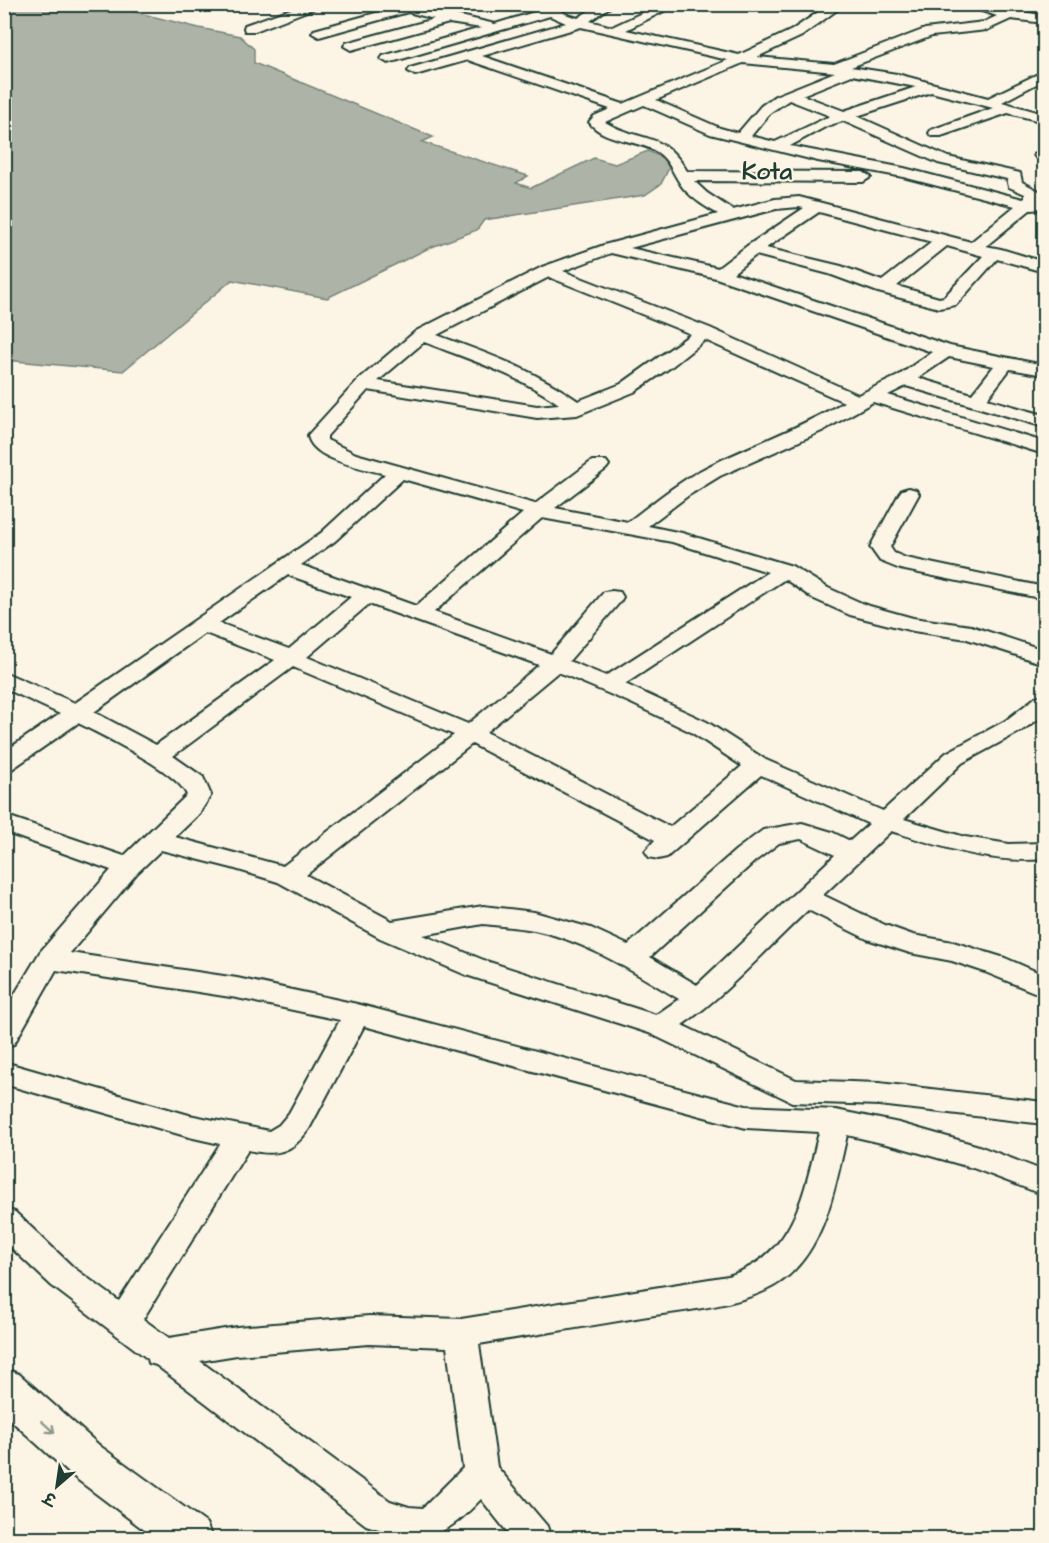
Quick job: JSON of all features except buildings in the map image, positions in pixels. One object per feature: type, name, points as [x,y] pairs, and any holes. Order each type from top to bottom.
[{"type":"street","points":[[249,28],[319,4]]},
{"type":"street","points":[[415,71],[579,23],[609,4]]},
{"type":"street","points":[[613,31],[672,4]]},
{"type":"street","points":[[731,216],[697,193],[683,176],[671,155],[660,147],[643,138],[608,130],[596,122],[598,119],[645,101],[796,33],[839,4]]},
{"type":"street","points":[[967,4],[1009,15],[1043,18]]},
{"type":"street","points":[[319,33],[399,7],[448,19],[500,26],[535,37]]},
{"type":"street","points":[[388,59],[500,26],[544,8],[579,23],[737,61],[835,68],[897,78],[928,88],[1042,116]]},
{"type":"street","points":[[835,68],[930,32],[987,26],[1009,15]]},
{"type":"street","points":[[351,46],[448,19]]},
{"type":"street","points":[[470,56],[622,109]]},
{"type":"street","points":[[737,61],[776,79],[806,89]]},
{"type":"street","points":[[741,138],[766,109],[788,95],[852,70]]},
{"type":"street","points":[[990,103],[1044,75]]},
{"type":"street","points":[[758,175],[780,148],[822,123],[928,88]]},
{"type":"street","points":[[788,95],[844,116],[943,160],[1015,176],[1014,184],[1035,194],[1028,205],[975,246]]},
{"type":"street","points":[[645,101],[715,131],[741,138],[922,178],[1028,205],[1044,204]]},
{"type":"street","points":[[936,133],[1008,108]]},
{"type":"street","points":[[683,176],[922,178]]},
{"type":"street","points":[[1044,267],[975,246],[816,206],[787,202],[610,248],[548,271],[422,335],[363,384],[317,435],[318,442],[327,449],[348,458],[538,511],[675,537],[785,570],[820,593],[858,610],[913,624],[971,633],[1044,657]]},
{"type":"street","points":[[722,274],[753,249],[816,206]]},
{"type":"street","points":[[884,288],[946,239]]},
{"type":"street","points":[[610,248],[722,274],[946,351],[1044,370]]},
{"type":"street","points":[[753,249],[835,270],[884,288],[946,304],[995,252]]},
{"type":"street","points":[[548,271],[603,291],[865,399],[1044,448]]},
{"type":"street","points":[[363,384],[537,412],[577,409],[605,401],[651,375],[704,332]]},
{"type":"street","points":[[422,335],[517,371],[545,386],[577,409]]},
{"type":"street","points":[[631,529],[713,471],[815,428],[904,380],[946,351]]},
{"type":"street","points":[[976,401],[1004,364]]},
{"type":"street","points":[[904,380],[1044,421]]},
{"type":"street","points":[[418,615],[538,511],[599,465]]},
{"type":"street","points":[[4,764],[328,537],[398,473]]},
{"type":"street","points":[[909,494],[880,547],[887,557],[900,563],[1044,593]]},
{"type":"street","points":[[286,567],[555,663],[639,698],[699,727],[758,765],[887,822],[964,845],[1009,853],[1044,851]]},
{"type":"street","points":[[607,686],[785,570]]},
{"type":"street","points":[[157,756],[291,658],[366,596]]},
{"type":"street","points":[[287,876],[433,765],[555,663],[612,597]]},
{"type":"street","points":[[204,625],[291,658],[471,734],[665,845],[758,765]]},
{"type":"street","points":[[4,679],[78,713],[157,756],[194,783],[199,795],[190,808],[128,867],[49,959],[4,1037]]},
{"type":"street","points":[[659,1026],[700,999],[719,978],[954,758],[1008,730],[1044,702]]},
{"type":"street","points":[[4,823],[128,867]]},
{"type":"street","points":[[631,957],[745,856],[772,836],[802,831],[823,838],[851,853]]},
{"type":"street","points":[[157,841],[236,860],[287,876],[389,932],[476,968],[659,1026],[792,1091],[879,1094],[1044,1113]]},
{"type":"street","points":[[806,898],[876,932],[910,944],[953,952],[995,965],[1044,986]]},
{"type":"street","points":[[389,932],[483,915],[534,921],[582,934],[631,957],[700,999]]},
{"type":"street","points":[[49,959],[237,988],[357,1014],[746,1117],[836,1121],[899,1135],[979,1158],[1044,1183]]},
{"type":"street","points":[[4,1073],[189,1126],[269,1143],[280,1141],[299,1121],[357,1014]]},
{"type":"street","points":[[786,1120],[792,1091]]},
{"type":"street","points":[[161,1353],[237,1341],[369,1330],[461,1333],[728,1289],[759,1279],[790,1254],[811,1214],[836,1121]]},
{"type":"street","points":[[123,1323],[241,1136]]},
{"type":"street","points":[[4,1221],[63,1277],[161,1353],[378,1513],[404,1524],[429,1523],[455,1502],[482,1473]]},
{"type":"street","points":[[461,1333],[482,1473],[534,1539]]},
{"type":"street","points":[[4,1387],[85,1460],[190,1539]]},
{"type":"shaded area","points":[[4,5],[107,5],[240,36],[254,49],[254,63],[433,137],[422,142],[528,176],[516,183],[531,188],[594,158],[615,164],[648,151],[672,162],[661,184],[645,195],[484,220],[477,230],[429,248],[327,298],[232,280],[123,371],[5,360]]},
{"type":"district","name":"Kota","points":[[767,171]]}]
